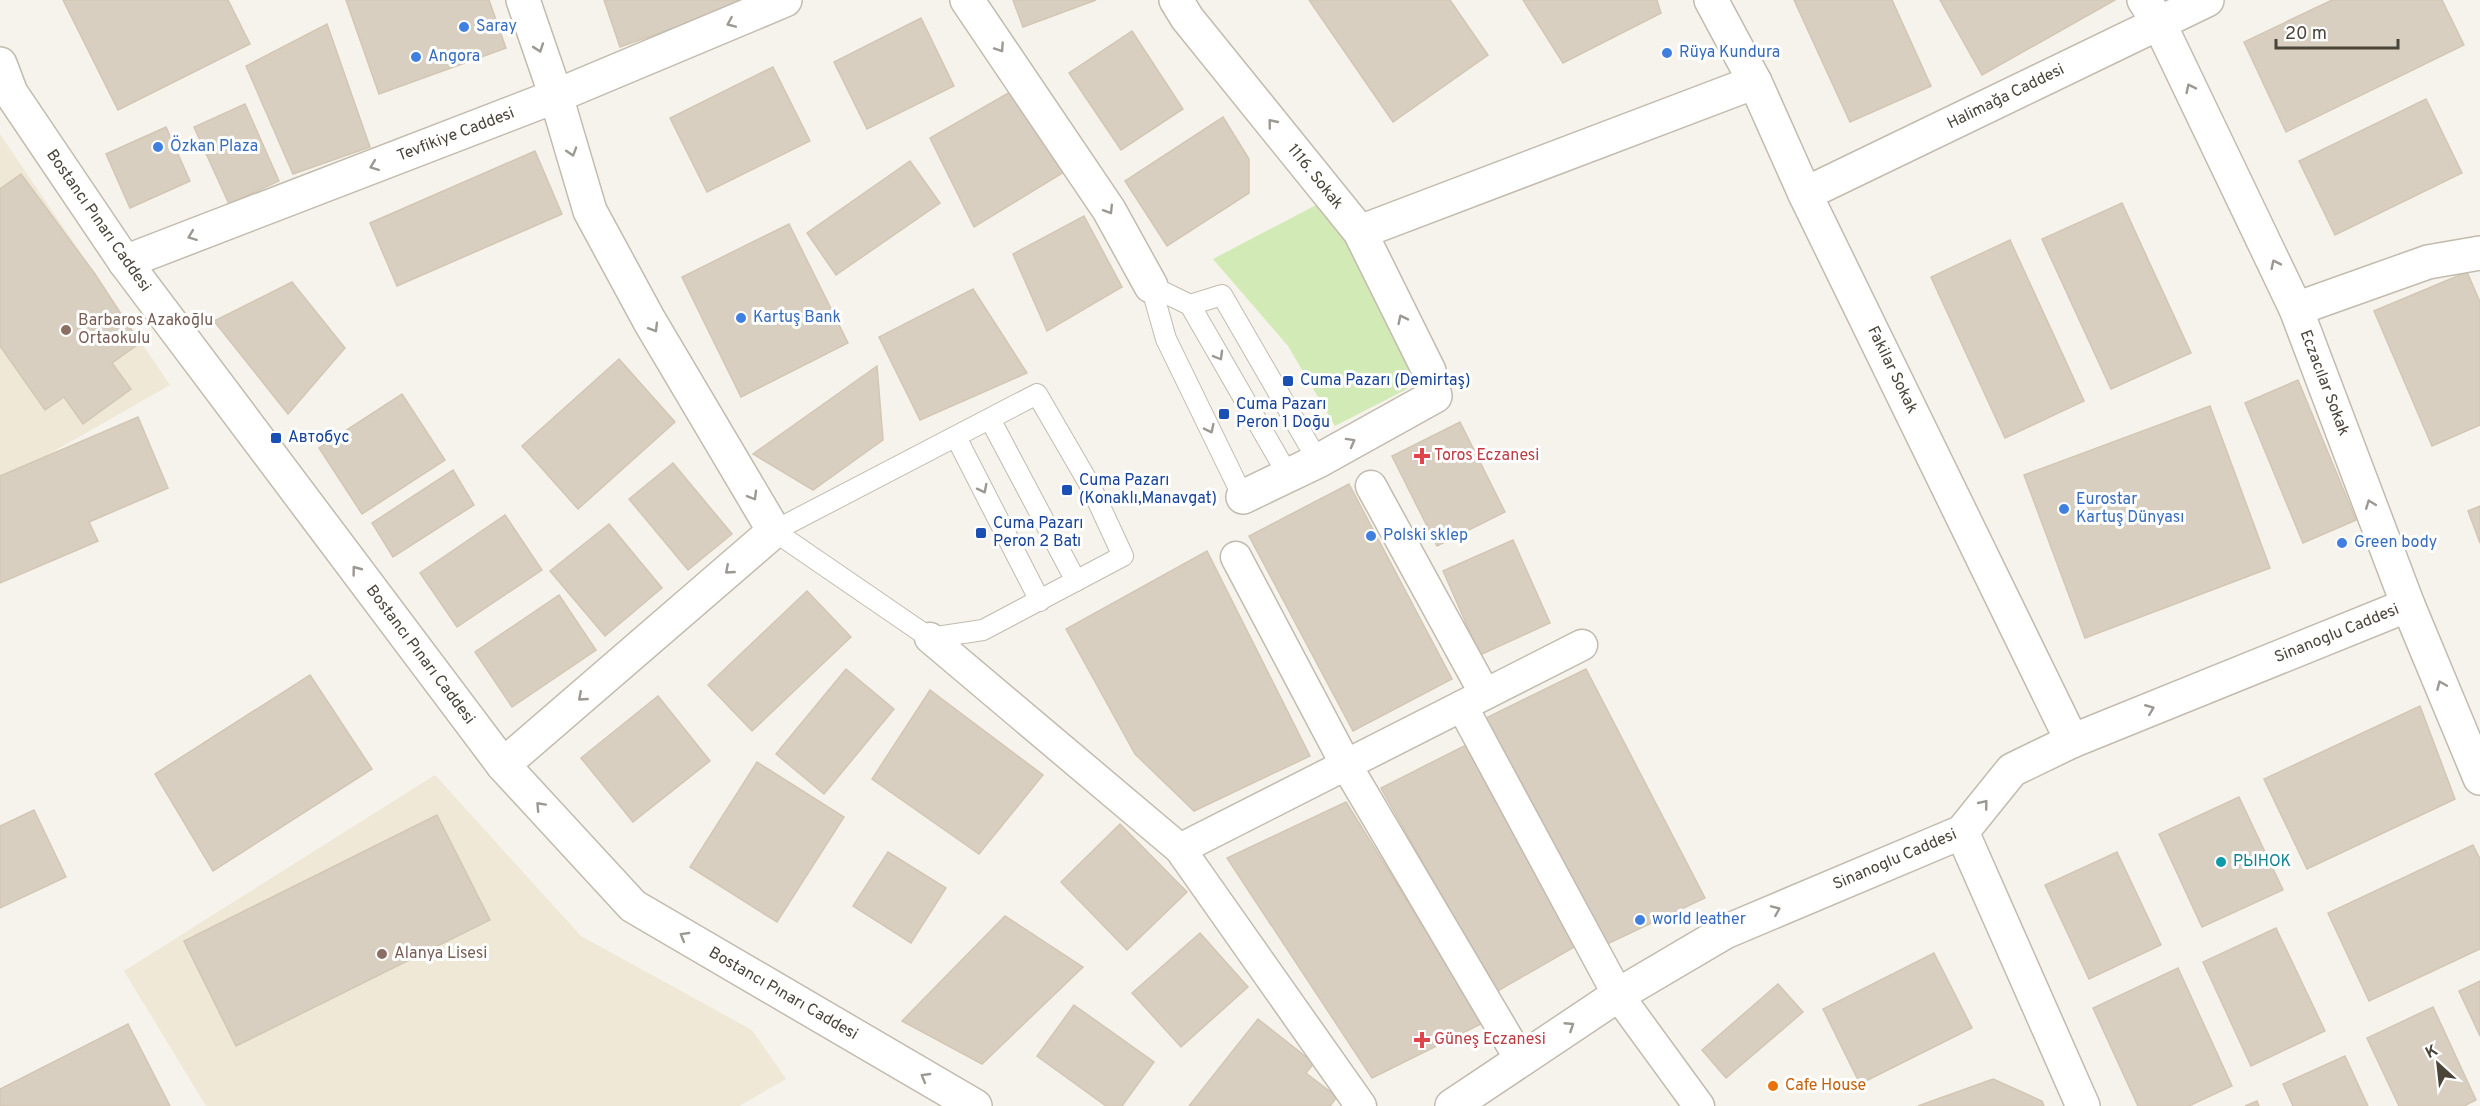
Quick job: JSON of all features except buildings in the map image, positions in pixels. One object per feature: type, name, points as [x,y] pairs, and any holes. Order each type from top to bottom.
[{"type":"street","points":[[502,765],[774,531],[649,320],[590,211],[556,96],[522,0]]},
{"type":"street","name":"Tevfikiye Caddesi","points":[[125,262],[556,96],[784,0]]},
{"type":"street","points":[[967,0],[1109,210],[1151,286]]},
{"type":"street","name":"1116. Sokak","points":[[1176,0],[1187,18],[1360,232],[1428,371],[1435,396],[1318,461]]},
{"type":"street","name":"Fakilar Sokak","points":[[1710,0],[1755,82],[1805,194],[2072,741]]},
{"type":"street","name":"Halimağa Caddesi","points":[[1805,194],[2151,12],[2207,0]]},
{"type":"street","name":"Eczacılar Sokak","points":[[2151,12],[2296,309],[2408,605],[2468,716],[2480,778]]},
{"type":"street","name":"Bostancı Pınarı Caddesi","points":[[0,64],[11,93],[125,262],[502,765],[633,906],[975,1106]]},
{"type":"street","points":[[1360,232],[1755,82]]},
{"type":"street","points":[[2296,309],[2428,262],[2480,253]]},
{"type":"street","points":[[1243,497],[1318,461]]},
{"type":"street","points":[[1371,486],[1618,995],[1698,1106]]},
{"type":"street","points":[[1236,557],[1346,763],[1520,1059]]},
{"type":"street","name":"Sinanoglu Caddesi","points":[[1452,1106],[1618,995],[1725,932],[1962,832],[2012,770],[2072,741],[2408,605]]},
{"type":"street","points":[[930,638],[1180,849],[1361,1106]]},
{"type":"street","points":[[1180,849],[1582,645]]},
{"type":"street","points":[[1962,832],[2083,1106]]},
{"type":"lane","points":[[1151,286],[1190,305],[1288,475]]},
{"type":"lane","points":[[1151,286],[1166,339],[1243,497]]},
{"type":"lane","points":[[1190,305],[1222,295],[1318,461]]},
{"type":"lane","points":[[1037,394],[1091,488],[1123,556],[983,630],[930,638],[774,531],[1037,394]]},
{"type":"lane","points":[[990,419],[1076,581]]},
{"type":"lane","points":[[956,437],[1040,601]]},
{"type":"shaded area","name":"Barbaros Azakoğlu Ortaokulu","points":[[0,134],[170,385],[0,482]]},
{"type":"shaded area","name":"Alanya Lisesi","points":[[435,775],[581,936],[752,1030],[786,1079],[739,1106],[206,1106],[124,971]]},
{"type":"green space","points":[[1318,204],[1349,235],[1411,369],[1407,389],[1335,426],[1288,346],[1213,259]]},
{"type":"place","name":"Saray","points":[[464,27]]},
{"type":"place","name":"Rüya Kundura","points":[[1667,53]]},
{"type":"place","name":"Angora","points":[[416,57]]},
{"type":"place","name":"Özkan Plaza","points":[[158,147]]},
{"type":"place","name":"Kartuş Bank","points":[[741,318]]},
{"type":"place","name":"Barbaros Azakoğlu Ortaokulu","points":[[66,330]]},
{"type":"place","name":"Cuma Pazarı (Demirtaş)","points":[[1288,381]]},
{"type":"place","name":"Cuma Pazarı Peron 1 Doğu","points":[[1224,414]]},
{"type":"place","name":"Автобус","points":[[276,438]]},
{"type":"place","name":"Toros Eczanesi","points":[[1422,456]]},
{"type":"place","name":"Cuma Pazarı (Konaklı,Manavgat)","points":[[1067,490]]},
{"type":"place","name":"Eurostar Kartuş Dünyası","points":[[2064,509]]},
{"type":"place","name":"Cuma Pazarı Peron 2 Batı","points":[[981,533]]},
{"type":"place","name":"Polski sklep","points":[[1371,536]]},
{"type":"place","name":"Green body","points":[[2342,543]]},
{"type":"place","name":"РЫНОК","points":[[2221,862]]},
{"type":"place","name":"world leather","points":[[1640,920]]},
{"type":"place","name":"Alanya Lisesi","points":[[382,954]]},
{"type":"place","name":"Güneş Eczanesi","points":[[1422,1040]]},
{"type":"place","name":"Cafe House","points":[[1773,1086]]}]
